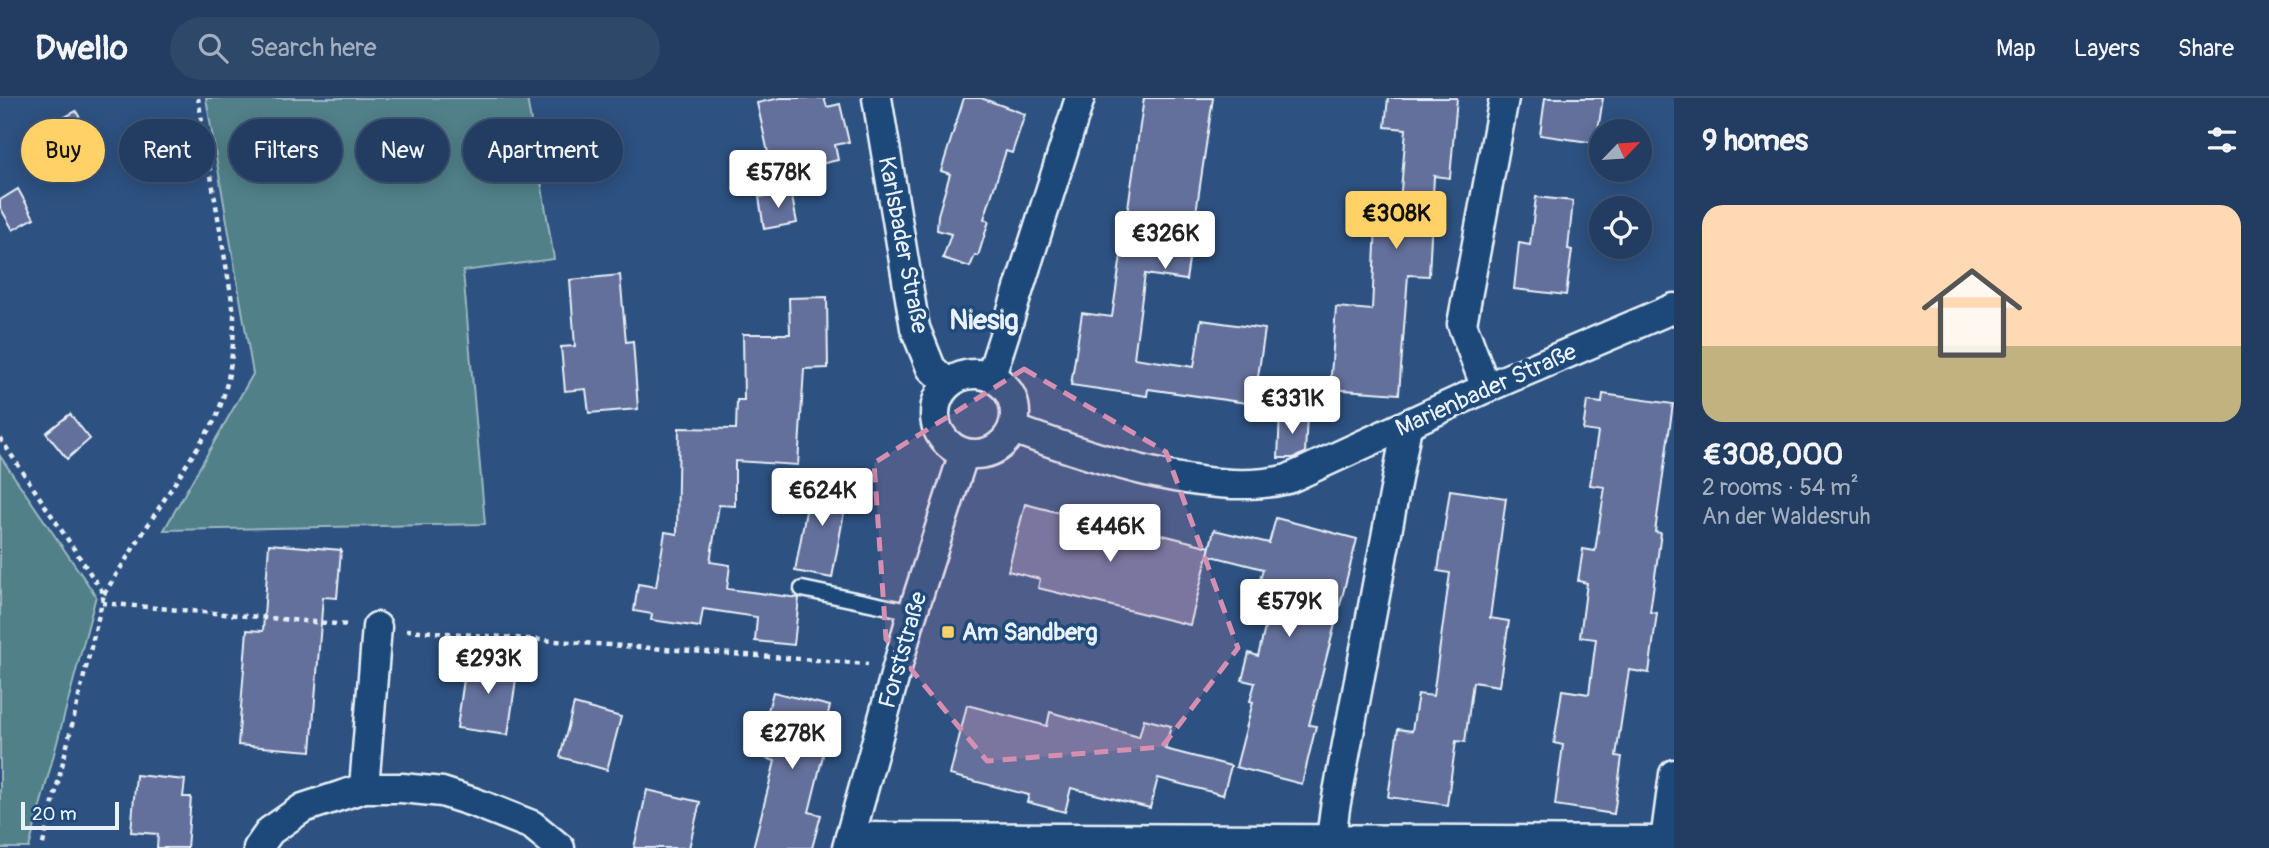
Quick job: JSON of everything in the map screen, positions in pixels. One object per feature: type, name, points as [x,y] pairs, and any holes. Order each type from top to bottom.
[{"type":"street","name":"Karlsbader Straße","points":[[877,98],[915,328],[930,368],[948,384]]},
{"type":"street","points":[[991,376],[1080,98]]},
{"type":"street","points":[[1486,388],[1462,324],[1504,98]]},
{"type":"street","name":"Marienbader Straße","points":[[1013,429],[1103,460],[1165,474],[1227,484],[1268,484],[1288,479],[1486,388],[1674,308]]},
{"type":"street","points":[[976,373],[991,376],[1004,385],[1013,398],[1016,414],[1013,429],[1005,442],[993,451],[964,453],[953,448],[937,429],[936,405],[940,393],[961,376],[976,373]]},
{"type":"street","points":[[1331,839],[1337,794],[1407,426]]},
{"type":"street","name":"Forststraße","points":[[849,843],[913,612],[964,453]]},
{"type":"street","points":[[364,788],[377,627]]},
{"type":"street","points":[[849,843],[1331,839],[1670,843],[1674,774]]},
{"type":"street","points":[[258,848],[270,831],[303,808],[364,788],[442,792],[531,825],[560,848]]},
{"type":"lane","points":[[802,589],[913,612]]},
{"type":"path","points":[[43,848],[104,594],[215,420],[225,397],[231,371],[233,313],[198,98]]},
{"type":"path","points":[[0,438],[104,594]]},
{"type":"path","points":[[102,603],[897,667]]},
{"type":"highlighted area","points":[[1024,369],[1166,452],[1238,648],[1162,747],[987,761],[886,639],[874,463]]},
{"type":"green space","points":[[206,98],[527,98],[531,119],[463,119],[463,182],[541,182],[554,259],[463,271],[485,524],[164,530],[253,374],[215,151],[215,119],[210,119]]},
{"type":"green space","points":[[0,456],[96,596],[29,848],[0,848]]},
{"type":"building","points":[[780,98],[824,98],[827,107],[840,104],[849,142],[835,145],[838,160],[773,175],[757,103]]},
{"type":"building","points":[[964,98],[981,98],[1025,114],[1012,153],[1006,151],[984,219],[989,221],[978,256],[975,255],[970,267],[943,258],[951,234],[937,230],[938,215],[950,174],[941,171]]},
{"type":"building","points":[[1144,98],[1213,98],[1186,280],[1145,274],[1134,358],[1194,367],[1201,320],[1265,329],[1254,404],[1148,389],[1147,396],[1071,385],[1082,313],[1112,317]]},
{"type":"building","points":[[1388,98],[1457,98],[1450,178],[1434,176],[1429,276],[1408,275],[1399,394],[1330,389],[1336,307],[1372,310],[1377,202],[1400,203],[1406,129],[1385,127]]},
{"type":"building","points":[[1545,98],[1603,98],[1600,119],[1589,119],[1589,142],[1540,135]]},
{"type":"building","points":[[76,111],[80,119],[61,119]]},
{"type":"building","points":[[18,189],[34,218],[13,230],[0,207],[0,200]]},
{"type":"building","points":[[791,192],[797,223],[764,229],[759,197]]},
{"type":"building","points":[[1536,197],[1573,201],[1568,249],[1572,250],[1566,295],[1514,289],[1519,243],[1530,245]]},
{"type":"building","points":[[620,275],[626,342],[633,341],[638,409],[589,413],[586,389],[565,391],[561,347],[575,346],[570,280]]},
{"type":"building","points":[[827,297],[828,368],[804,369],[798,465],[735,461],[735,506],[719,505],[710,562],[730,565],[727,589],[799,598],[794,645],[755,641],[757,617],[703,609],[700,627],[651,620],[652,614],[634,611],[638,584],[656,587],[665,532],[677,534],[679,428],[736,429],[737,400],[744,400],[743,334],[790,334],[789,298]]},
{"type":"building","points":[[1603,394],[1673,404],[1655,532],[1661,533],[1650,612],[1657,613],[1649,673],[1629,670],[1616,756],[1622,757],[1614,814],[1555,805],[1563,745],[1554,743],[1562,690],[1589,694],[1596,639],[1580,637],[1587,583],[1578,581],[1583,549],[1595,551],[1605,487],[1590,485],[1598,432],[1583,430],[1587,401],[1602,403]]},
{"type":"building","points":[[70,414],[90,439],[67,459],[46,433]]},
{"type":"building","points":[[1280,414],[1307,416],[1305,453],[1293,458],[1278,458]]},
{"type":"building","points":[[812,478],[849,485],[832,578],[795,571]]},
{"type":"building","points":[[1450,490],[1506,498],[1490,618],[1509,621],[1499,686],[1473,682],[1465,742],[1456,741],[1447,805],[1388,797],[1398,729],[1412,731],[1418,694],[1433,696],[1450,573],[1438,571]]},
{"type":"building","points":[[1025,504],[1158,538],[1159,534],[1210,547],[1190,625],[1038,588],[1040,579],[1008,571]]},
{"type":"building","points":[[1276,518],[1357,539],[1309,725],[1316,726],[1302,784],[1236,767],[1253,702],[1250,701],[1255,683],[1242,680],[1249,653],[1258,656],[1276,584],[1260,580],[1263,569],[1208,555],[1214,530],[1269,543]]},
{"type":"building","points":[[269,544],[341,550],[337,598],[323,597],[311,751],[238,745],[247,630],[263,631]]},
{"type":"building","points":[[467,658],[518,665],[508,735],[457,728]]},
{"type":"building","points":[[773,692],[830,706],[825,725],[830,727],[809,812],[821,815],[812,848],[753,848],[775,761],[756,755]]},
{"type":"building","points":[[574,704],[621,717],[607,770],[560,757]]},
{"type":"building","points":[[967,705],[1047,726],[1050,712],[1139,737],[1144,719],[1171,726],[1165,749],[1231,766],[1223,795],[1158,778],[1150,808],[1071,788],[1065,812],[1027,802],[1029,795],[950,775]]},
{"type":"building","points":[[136,775],[185,780],[183,797],[191,797],[187,848],[157,848],[158,834],[131,832]]},
{"type":"building","points":[[647,790],[700,802],[689,848],[634,848]]},
{"type":"place","name":"Am Sandberg","points":[[948,632]]},
{"type":"district","name":"Niesig","points":[[984,320]]}]
